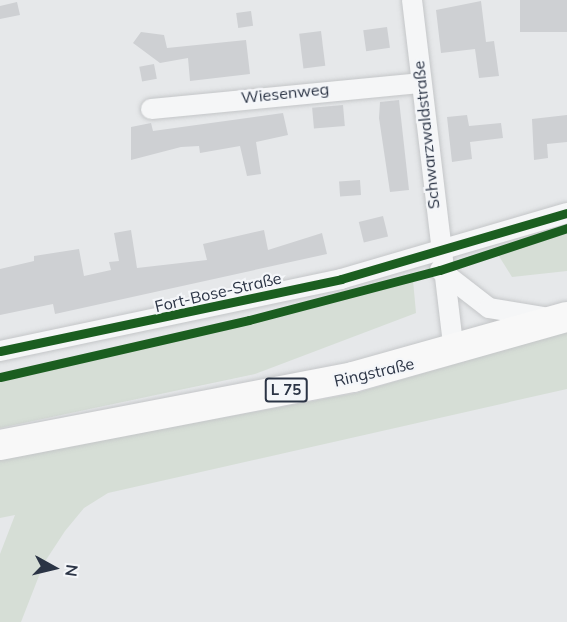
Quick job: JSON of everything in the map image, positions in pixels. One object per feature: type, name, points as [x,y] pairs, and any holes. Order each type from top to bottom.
[{"type":"main road","name":"Ringstraße","points":[[0,445],[454,353],[567,316]]},
{"type":"street","name":"Schwarzwaldstraße","points":[[412,0],[440,270],[454,353]]},
{"type":"street","name":"Wiesenweg","points":[[151,109],[420,83]]},
{"type":"street","name":"Fort-Bose-Straße","points":[[0,351],[341,279],[438,246],[567,213]]},
{"type":"street","points":[[440,270],[489,308],[524,318],[567,316]]},
{"type":"shaded area","points":[[567,232],[567,271],[512,277],[497,253]]},
{"type":"shaded area","points":[[413,280],[416,313],[255,374],[0,428],[0,382]]},
{"type":"shaded area","points":[[567,331],[567,389],[108,493],[84,508],[65,531],[44,563],[21,622],[0,622],[0,554],[15,515],[0,518],[0,459],[356,393]]},
{"type":"building","points":[[520,0],[567,0],[567,32],[520,32]]},
{"type":"building","points":[[481,1],[486,42],[494,41],[499,76],[479,78],[475,49],[441,53],[436,10]]},
{"type":"building","points":[[17,2],[20,15],[0,19],[0,6]]},
{"type":"building","points":[[251,11],[253,26],[238,28],[236,13]]},
{"type":"building","points":[[387,27],[390,48],[366,51],[363,30]]},
{"type":"building","points":[[321,31],[325,66],[303,68],[299,34]]},
{"type":"building","points":[[141,32],[164,35],[167,48],[246,40],[250,74],[190,81],[188,58],[160,63],[133,43]]},
{"type":"building","points":[[154,64],[157,79],[142,82],[139,67]]},
{"type":"building","points":[[399,100],[409,190],[390,192],[379,118],[380,102]]},
{"type":"building","points":[[343,105],[345,126],[314,129],[312,108]]},
{"type":"building","points":[[283,113],[288,135],[256,142],[261,174],[247,176],[240,146],[200,153],[199,146],[181,147],[131,160],[131,127],[151,123],[153,131]]},
{"type":"building","points":[[467,115],[469,126],[501,123],[503,138],[470,142],[472,159],[452,162],[447,117]]},
{"type":"building","points":[[567,115],[567,142],[547,144],[548,158],[534,160],[532,119]]},
{"type":"building","points":[[360,180],[361,195],[340,196],[339,181]]},
{"type":"building","points":[[383,216],[388,236],[364,242],[359,222]]},
{"type":"building","points":[[131,230],[137,268],[207,260],[203,244],[264,230],[268,250],[322,233],[327,254],[55,314],[53,304],[0,315],[0,269],[34,261],[34,256],[79,249],[84,276],[111,270],[109,262],[119,261],[114,233]]},
{"type":"cycle path","points":[[0,351],[341,279],[567,213]]},
{"type":"cycle path","points":[[0,377],[249,320],[440,270],[567,228]]}]
